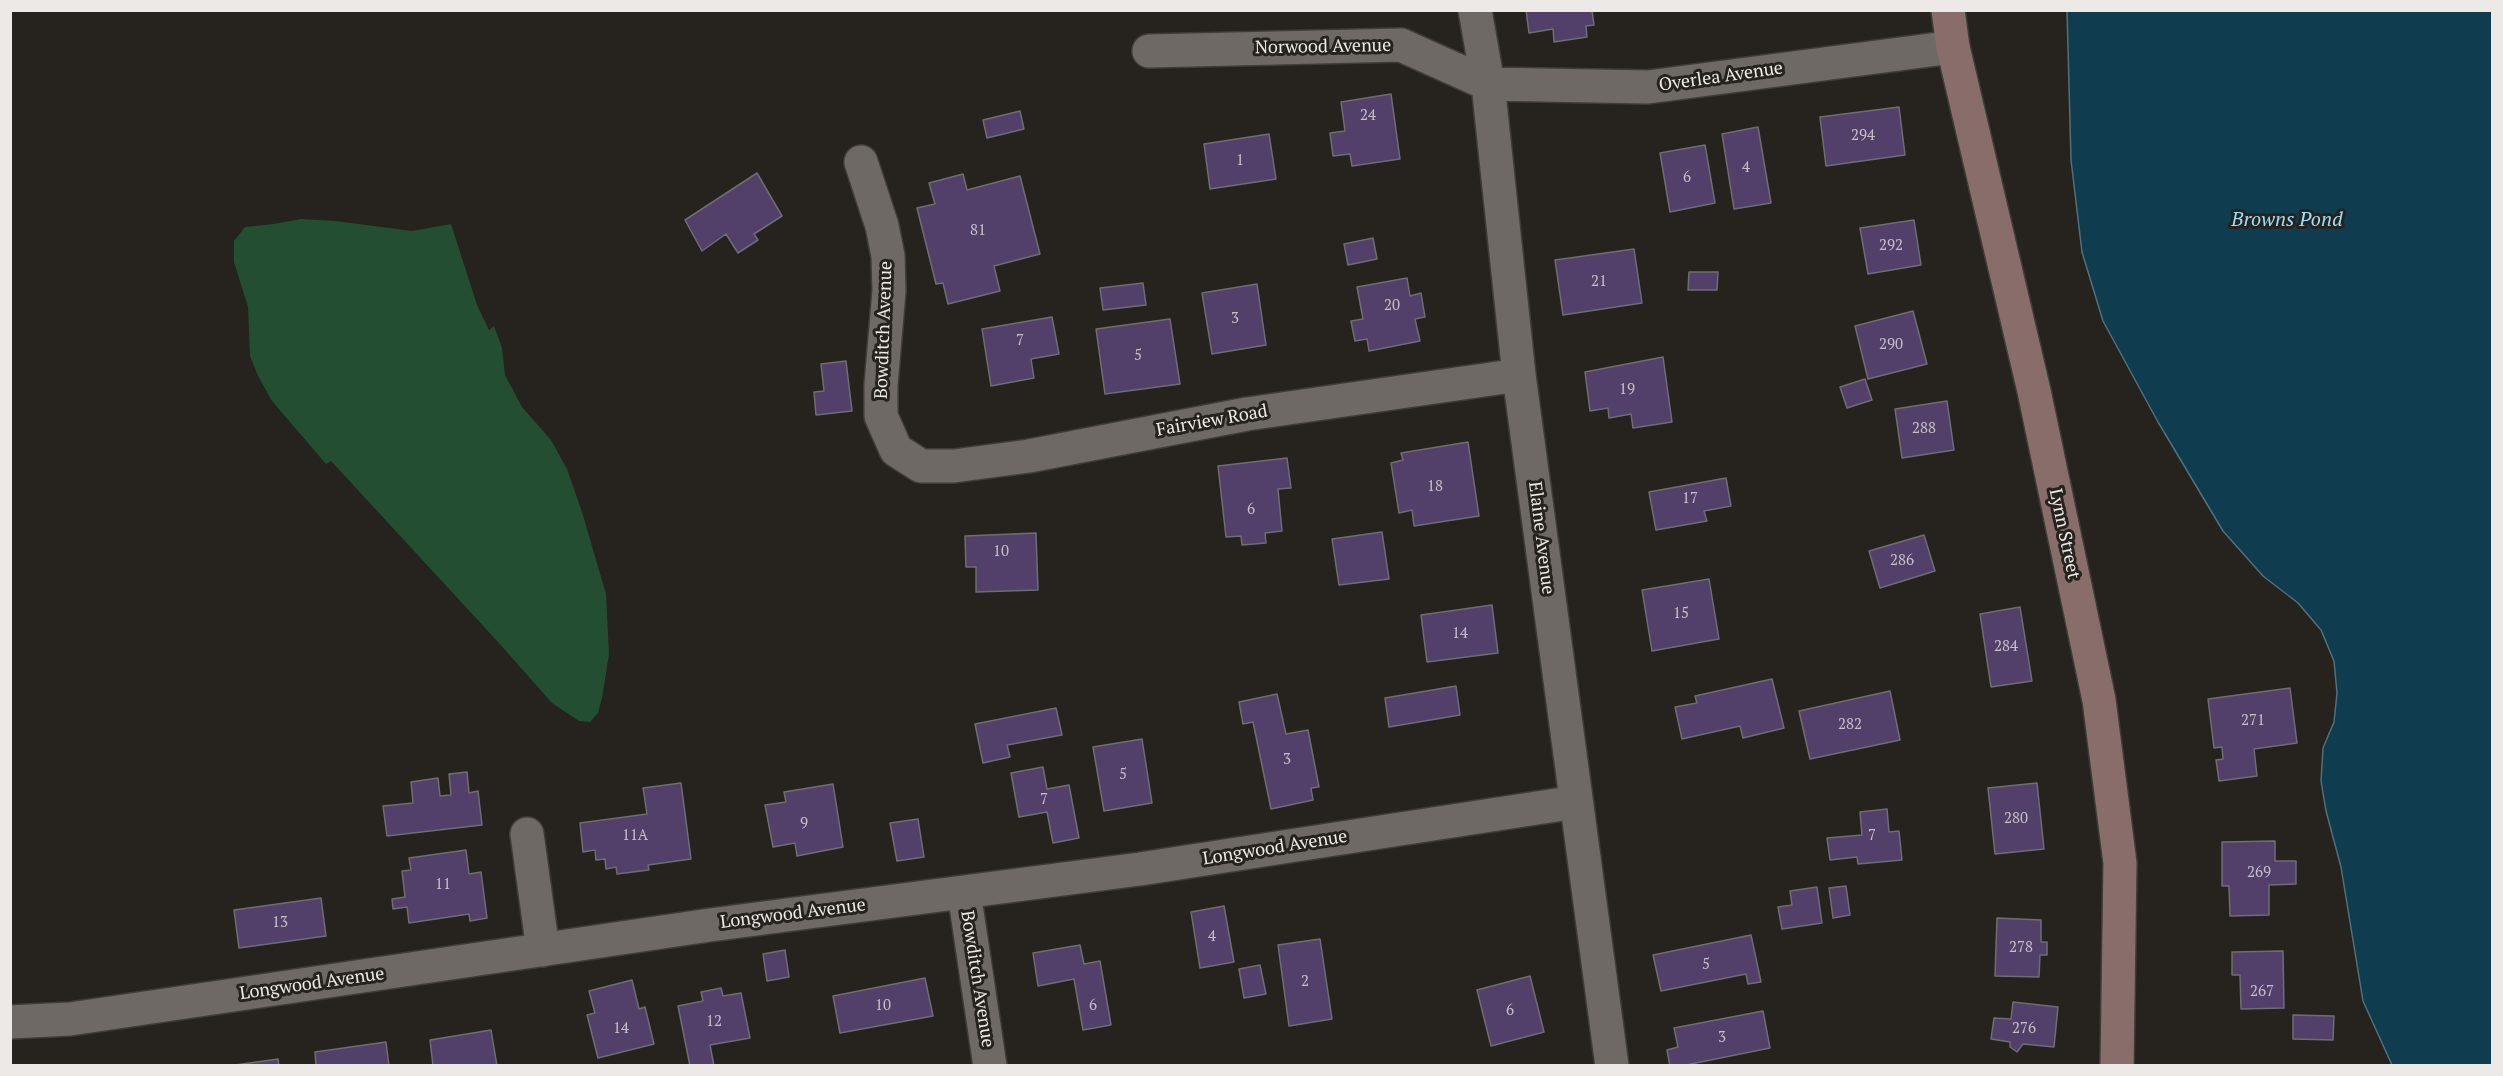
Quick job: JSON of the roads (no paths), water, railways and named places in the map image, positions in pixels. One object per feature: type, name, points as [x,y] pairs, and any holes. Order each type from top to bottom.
[{"type":"main road","name":"Lynn Street","points":[[1948,10],[1953,47],[2034,391],[2098,700],[2120,863],[2116,1065]]},
{"type":"street","name":"Elaine Avenue","points":[[1475,10],[1488,84],[1519,375],[1612,1065]]},
{"type":"street","name":"Norwood Avenue","points":[[1149,51],[1401,45],[1488,84]]},
{"type":"street","name":"Overlea Avenue","points":[[1488,84],[1648,87],[1953,47]]},
{"type":"street","name":"Bowditch Avenue","points":[[861,162],[882,226],[888,256],[889,291],[881,385],[881,416],[896,450],[908,457]]},
{"type":"street","name":"Fairview Road","points":[[908,457],[921,466],[954,466],[1029,456],[1247,414],[1519,375]]},
{"type":"street","name":"Longwood Avenue","points":[[10,1022],[70,1019],[710,925],[1140,869],[1576,802]]},
{"type":"street","points":[[527,834],[543,950]]},
{"type":"street","name":"Bowditch Avenue","points":[[964,892],[990,1065]]},
{"type":"water","name":"Browns Pond","points":[[2067,11],[2492,11],[2492,1065],[2392,1065],[2363,1001],[2341,867],[2326,811],[2321,781],[2323,748],[2334,722],[2337,693],[2334,661],[2321,630],[2298,603],[2263,576],[2223,531],[2158,422],[2103,321],[2082,252],[2071,160]]}]
